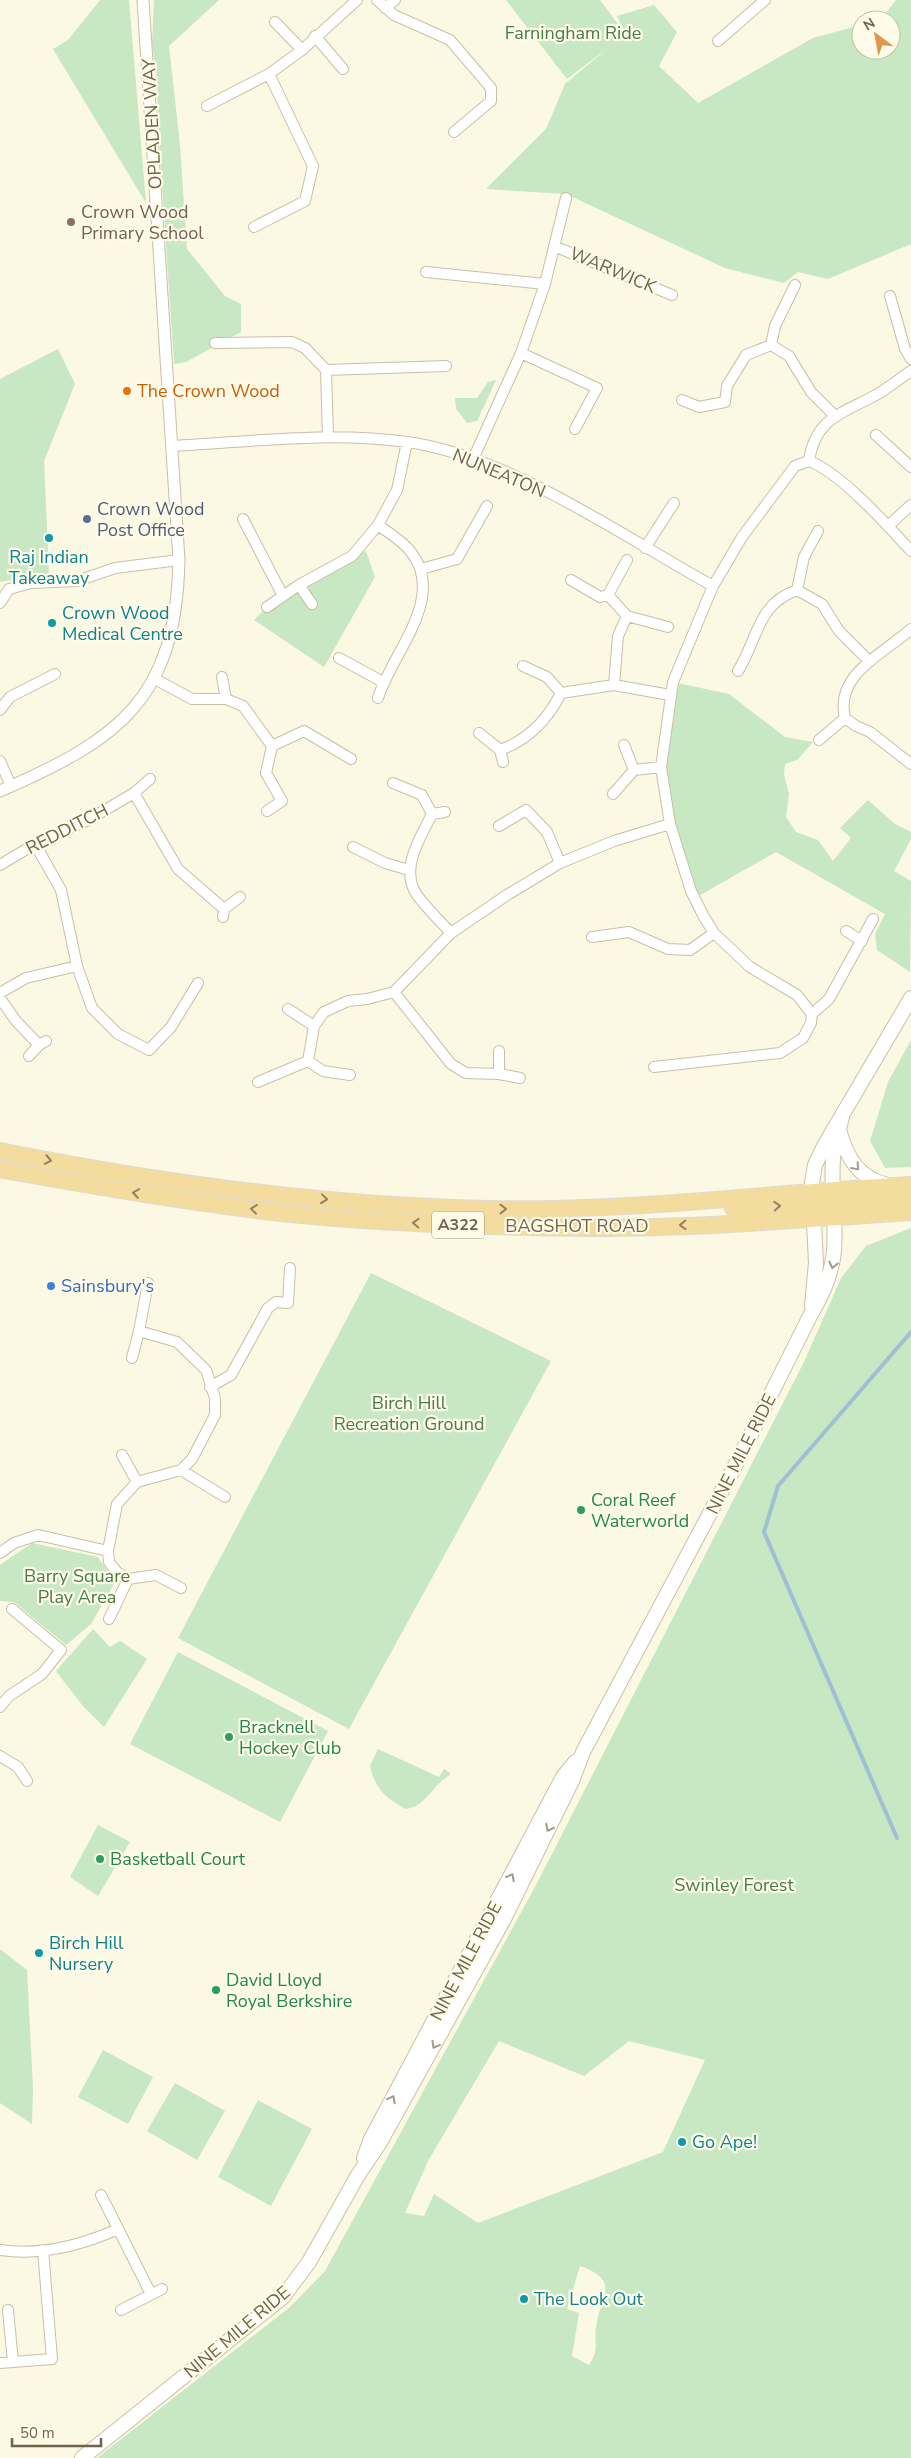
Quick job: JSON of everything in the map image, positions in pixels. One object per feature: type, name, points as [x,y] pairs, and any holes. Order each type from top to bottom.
[{"type":"highway","name":"BAGSHOT ROAD","points":[[0,1151],[188,1184],[379,1204],[487,1209],[813,1202],[911,1212]]},
{"type":"highway","name":"BAGSHOT ROAD","points":[[0,1169],[184,1200],[352,1219],[472,1225],[597,1228],[813,1202],[835,1205],[892,1186],[911,1185]]},
{"type":"highway","points":[[835,1205],[911,1198]]},
{"type":"main road","name":"NINE MILE RIDE","points":[[811,1314],[816,1263],[813,1202],[815,1165],[824,1146],[841,1123],[911,998]]},
{"type":"main road","name":"NINE MILE RIDE","points":[[82,2458],[282,2297],[309,2262],[358,2175],[371,2139],[563,1777],[583,1752],[735,1466],[811,1314],[824,1294],[830,1278],[836,1245],[833,1156],[841,1123]]},
{"type":"main road","points":[[841,1123],[844,1148],[857,1169],[866,1178],[892,1186]]},
{"type":"street","name":"OPLADEN WAY","points":[[6,788],[54,765],[98,740],[129,714],[155,679],[163,663],[172,635],[178,598],[179,560],[143,0]]},
{"type":"street","points":[[207,106],[269,74],[302,50],[315,36],[357,0]]},
{"type":"street","points":[[377,0],[394,16],[450,40],[491,88],[492,101],[454,132]]},
{"type":"street","points":[[385,8],[395,0]]},
{"type":"street","points":[[718,41],[765,0]]},
{"type":"street","points":[[276,22],[302,50]]},
{"type":"street","points":[[315,36],[343,69]]},
{"type":"street","points":[[254,227],[305,200],[314,166],[269,74]]},
{"type":"street","name":"WARWICK","points":[[473,459],[521,353],[545,284],[566,198]]},
{"type":"street","name":"WARWICK","points":[[554,246],[672,295]]},
{"type":"street","points":[[426,272],[545,284]]},
{"type":"street","points":[[771,345],[775,326],[795,286]]},
{"type":"street","points":[[890,296],[905,349],[911,359]]},
{"type":"street","points":[[216,343],[292,342],[305,348],[326,370],[328,437]]},
{"type":"street","points":[[682,400],[699,407],[725,402],[727,386],[746,355],[771,345]]},
{"type":"street","points":[[771,345],[789,356],[811,392],[834,415]]},
{"type":"street","points":[[521,353],[597,388],[575,429]]},
{"type":"street","points":[[326,370],[446,366]]},
{"type":"street","points":[[809,461],[811,445],[834,415],[876,394],[911,371]]},
{"type":"street","points":[[876,435],[911,467]]},
{"type":"street","name":"NUNEATON","points":[[173,446],[328,437],[407,442],[473,459],[504,471],[557,498],[713,586]]},
{"type":"street","points":[[267,608],[299,585],[352,556],[378,525],[397,490],[407,442]]},
{"type":"street","points":[[812,1014],[797,996],[750,967],[714,933],[691,891],[670,824],[661,767],[670,695],[690,638],[713,586],[742,537],[795,466],[809,461],[820,465],[888,526],[911,551]]},
{"type":"street","points":[[645,548],[674,503]]},
{"type":"street","points":[[888,526],[911,505]]},
{"type":"street","points":[[421,569],[457,559],[487,506]]},
{"type":"street","points":[[243,519],[253,528],[283,596]]},
{"type":"street","points":[[378,525],[411,551],[421,569],[424,590],[416,619],[383,682],[378,698]]},
{"type":"street","points":[[798,590],[804,557],[818,531]]},
{"type":"street","points":[[0,603],[9,589],[31,583],[77,581],[115,568],[179,560]]},
{"type":"street","points":[[571,580],[600,597],[608,595],[627,560]]},
{"type":"street","points":[[299,585],[312,604]]},
{"type":"street","points":[[798,590],[822,604],[839,631],[868,660]]},
{"type":"street","points":[[738,670],[746,657],[754,633],[767,610],[785,595],[798,590]]},
{"type":"street","points":[[608,595],[628,616],[668,627]]},
{"type":"street","points":[[614,685],[618,636],[628,616]]},
{"type":"street","points":[[911,629],[868,660],[853,679],[844,696],[842,706],[845,718],[856,726],[870,732],[911,764]]},
{"type":"street","points":[[339,658],[383,682]]},
{"type":"street","points":[[522,666],[547,677],[561,693]]},
{"type":"street","points":[[0,710],[10,697],[55,674]]},
{"type":"street","points":[[222,677],[226,699]]},
{"type":"street","points":[[155,679],[192,699],[226,699],[243,706],[272,746],[266,773],[282,801],[268,811]]},
{"type":"street","points":[[500,750],[516,744],[530,734],[561,693],[614,685],[670,695]]},
{"type":"street","points":[[819,740],[845,718]]},
{"type":"street","points":[[272,746],[304,731],[351,758]]},
{"type":"street","points":[[479,733],[500,750],[503,762]]},
{"type":"street","points":[[624,745],[634,770]]},
{"type":"street","points":[[0,761],[6,788]]},
{"type":"street","points":[[613,794],[634,770],[661,767]]},
{"type":"street","name":"REDDITCH","points":[[0,864],[35,844],[88,820],[134,793],[150,778]]},
{"type":"street","points":[[392,783],[422,795],[432,814]]},
{"type":"street","points":[[134,793],[178,869],[223,913],[240,897]]},
{"type":"street","points":[[499,826],[526,810],[547,832],[560,863]]},
{"type":"street","points":[[432,814],[445,812]]},
{"type":"street","points":[[432,814],[414,852],[409,870],[414,890],[451,934]]},
{"type":"street","points":[[308,1061],[314,1026],[324,1012],[348,1000],[367,999],[394,992],[451,934],[507,895],[560,863],[614,842],[670,824]]},
{"type":"street","points":[[35,844],[61,890],[77,966],[92,1008],[118,1034],[149,1050],[171,1027],[198,983]]},
{"type":"street","points":[[353,847],[384,864],[409,870]]},
{"type":"street","points":[[654,1067],[780,1053],[803,1038],[811,1022],[812,1014],[829,999],[873,919]]},
{"type":"street","points":[[846,931],[862,940]]},
{"type":"street","points":[[592,938],[629,932],[668,949],[690,950],[714,933]]},
{"type":"street","points":[[0,993],[26,978],[77,966]]},
{"type":"street","points":[[394,992],[451,1064],[466,1073],[499,1074],[520,1078]]},
{"type":"street","points":[[0,998],[16,1021],[43,1043],[29,1056]]},
{"type":"street","points":[[288,1009],[314,1026]]},
{"type":"street","points":[[499,1051],[499,1074]]},
{"type":"street","points":[[258,1082],[308,1061]]},
{"type":"street","points":[[308,1061],[324,1070],[350,1074]]},
{"type":"street","points":[[210,1386],[231,1375],[268,1308],[276,1302],[288,1303],[290,1268]]},
{"type":"street","points":[[132,1358],[148,1283]]},
{"type":"street","points":[[139,1330],[177,1342],[206,1370],[215,1398],[215,1414],[192,1459],[181,1470],[137,1482],[117,1504],[108,1552],[108,1562],[117,1572],[128,1579],[156,1575],[181,1588]]},
{"type":"street","points":[[122,1455],[137,1482]]},
{"type":"street","points":[[181,1470],[225,1497]]},
{"type":"street","points":[[0,1554],[14,1542],[38,1535],[108,1552]]},
{"type":"street","points":[[109,1619],[128,1579]]},
{"type":"street","points":[[0,1707],[9,1696],[42,1674],[61,1650],[12,1609]]},
{"type":"street","points":[[0,1756],[18,1767],[27,1781]]},
{"type":"street","points":[[101,2195],[151,2294]]},
{"type":"street","points":[[0,2250],[43,2250],[100,2237],[118,2229]]},
{"type":"street","points":[[0,2364],[52,2359],[43,2250]]},
{"type":"street","points":[[121,2310],[162,2289]]},
{"type":"street","points":[[8,2310],[13,2362]]},
{"type":"green space","points":[[100,0],[129,0],[146,203],[53,49],[68,40]]},
{"type":"green space","points":[[154,0],[219,0],[169,46],[180,145],[187,249],[225,296],[241,304],[241,332],[186,362],[174,364],[158,126],[157,79],[152,43]]},
{"type":"green space","name":"Farningham Ride","points":[[506,0],[600,0],[624,32],[617,16],[654,5],[677,32],[659,66],[698,103],[813,38],[851,28],[851,60],[901,60],[901,10],[888,10],[896,0],[911,0],[911,244],[828,279],[798,272],[784,283],[725,268],[566,194],[486,189],[546,129],[565,84],[608,48],[567,79]]},
{"type":"green space","points":[[58,349],[75,384],[44,461],[49,573],[0,582],[0,379]]},
{"type":"green space","points":[[496,380],[477,421],[467,423],[456,409],[455,398],[477,398],[488,382]]},
{"type":"green space","points":[[366,551],[375,577],[324,667],[254,620],[267,607],[352,556]]},
{"type":"green space","points":[[673,682],[729,694],[785,737],[813,742],[797,760],[785,764],[784,774],[789,794],[786,817],[796,832],[818,840],[833,861],[851,838],[840,828],[868,800],[895,824],[911,832],[911,839],[894,871],[911,881],[910,972],[877,950],[875,934],[885,914],[776,852],[695,898],[691,891],[661,767]]},
{"type":"green space","points":[[911,1040],[911,1167],[885,1168],[870,1141],[888,1082]]},
{"type":"green space","name":"Swinley Forest","points":[[911,1228],[911,2458],[97,2458],[290,2307],[325,2271],[535,1887],[804,1362],[841,1278],[866,1246]],"holes":[[[499,2041],[584,2076],[629,2041],[705,2060],[663,2152],[478,2223],[434,2194],[424,2216],[405,2213],[428,2161]],[[580,2266],[593,2272],[605,2284],[604,2299],[596,2328],[596,2350],[589,2365],[572,2356],[579,2313],[567,2309]]]},
{"type":"green space","name":"Birch Hill Recreation Ground","points":[[371,1273],[551,1361],[349,1729],[178,1638]]},
{"type":"green space","name":"Barry Square Play Area","points":[[32,1543],[98,1557],[115,1582],[91,1624],[66,1645],[14,1602],[0,1601],[0,1565]]},
{"type":"green space","points":[[93,1629],[110,1647],[120,1641],[147,1659],[104,1727],[82,1705],[56,1671]]},
{"type":"green space","name":"Bracknell Hockey Club","points":[[178,1652],[328,1731],[280,1822],[130,1744]]},
{"type":"green space","points":[[378,1749],[439,1777],[444,1769],[450,1775],[419,1804],[406,1809],[387,1797],[375,1781],[370,1766]]},
{"type":"green space","name":"Basketball Court","points":[[98,1825],[130,1842],[98,1896],[70,1877]]},
{"type":"green space","points":[[0,1949],[27,1970],[33,2089],[32,2124],[0,2103]]},
{"type":"green space","points":[[103,2050],[153,2077],[128,2124],[78,2097]]},
{"type":"green space","points":[[175,2083],[225,2111],[197,2160],[147,2131]]},
{"type":"green space","points":[[258,2100],[312,2129],[271,2206],[218,2177]]},
{"type":"waterway","points":[[897,1838],[764,1532],[778,1486],[911,1332]]},
{"type":"place","name":"Crown Wood Primary School","points":[[71,222]]},
{"type":"place","name":"The Crown Wood","points":[[127,391]]},
{"type":"place","name":"Crown Wood Post Office","points":[[87,519]]},
{"type":"place","name":"Raj Indian Takeaway","points":[[49,538]]},
{"type":"place","name":"Crown Wood Medical Centre","points":[[52,623]]},
{"type":"place","name":"Sainsbury's","points":[[51,1286]]},
{"type":"place","name":"Coral Reef Waterworld","points":[[581,1510]]},
{"type":"place","name":"Bracknell Hockey Club","points":[[229,1737]]},
{"type":"place","name":"Basketball Court","points":[[100,1859]]},
{"type":"place","name":"Birch Hill Nursery","points":[[39,1953]]},
{"type":"place","name":"David Lloyd Royal Berkshire","points":[[216,1990]]},
{"type":"place","name":"Go Ape!","points":[[682,2142]]},
{"type":"place","name":"The Look Out","points":[[524,2299]]}]
